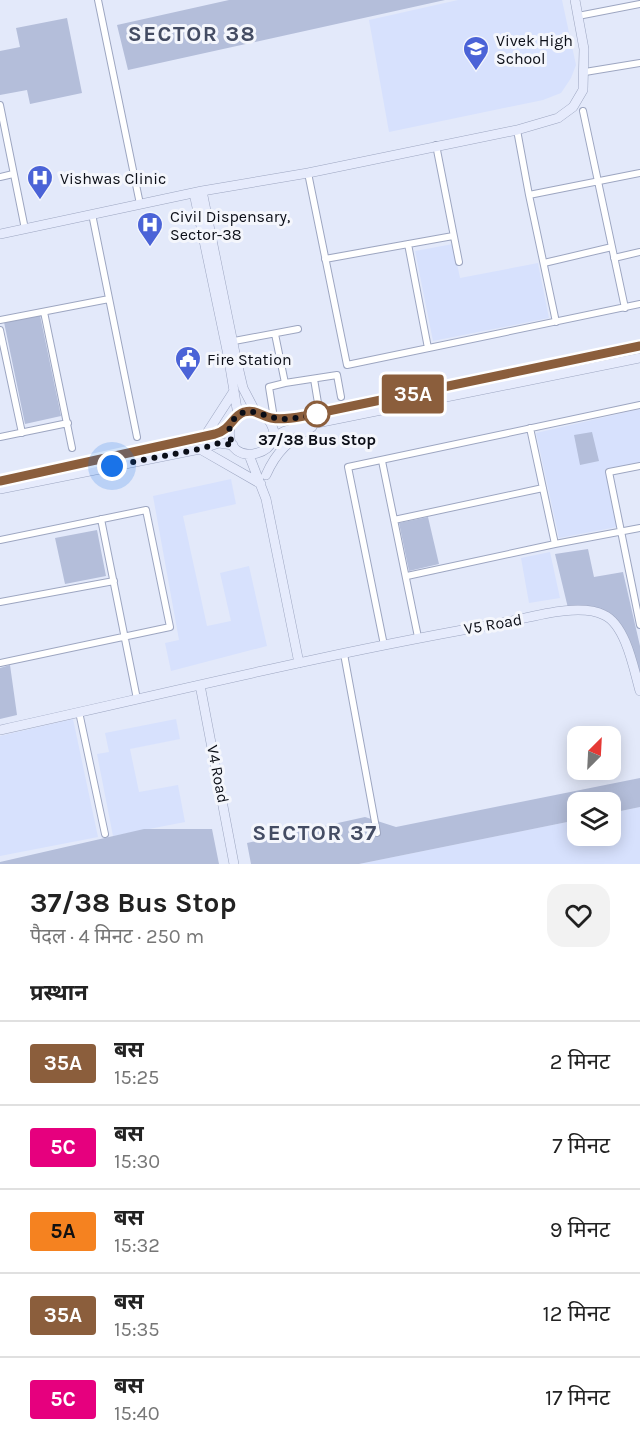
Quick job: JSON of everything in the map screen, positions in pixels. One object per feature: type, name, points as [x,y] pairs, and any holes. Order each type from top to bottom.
[{"type":"street","points":[[107,0],[99,3],[140,204]]},
{"type":"street","points":[[0,234],[198,192],[517,130],[558,118],[573,107],[583,90],[584,49],[575,0]]},
{"type":"street","points":[[578,16],[640,4]]},
{"type":"street","points":[[585,72],[640,63]]},
{"type":"street","points":[[0,105],[2,126],[25,229]]},
{"type":"street","points":[[583,111],[625,308]]},
{"type":"street","points":[[517,130],[528,195],[556,322]]},
{"type":"street","points":[[436,145],[459,262]]},
{"type":"street","points":[[308,172],[347,365],[640,304]]},
{"type":"street","points":[[528,195],[640,173]]},
{"type":"street","points":[[0,177],[13,174]]},
{"type":"street","points":[[198,192],[229,342],[243,388],[255,411]]},
{"type":"street","points":[[92,214],[137,437]]},
{"type":"street","points":[[325,259],[453,236]]},
{"type":"street","points":[[408,244],[428,348]]},
{"type":"street","points":[[543,263],[612,247]]},
{"type":"street","points":[[614,258],[640,252]]},
{"type":"street","points":[[0,320],[109,299]]},
{"type":"street","points":[[44,312],[72,448]]},
{"type":"street","points":[[229,342],[298,329]]},
{"type":"street","points":[[0,330],[3,360],[22,433]]},
{"type":"street","points":[[275,334],[285,383]]},
{"type":"street","points":[[229,342],[238,415]]},
{"type":"street","points":[[0,481],[223,432],[230,427],[238,415],[246,412],[255,411],[283,419],[304,416],[640,346]]},
{"type":"street","points":[[273,437],[285,431],[320,423],[640,358]]},
{"type":"street","points":[[230,427],[230,438],[240,452],[249,455],[264,451],[273,437],[269,387],[337,375],[341,397]]},
{"type":"street","points":[[314,379],[319,409]]},
{"type":"street","points":[[205,436],[234,391]]},
{"type":"street","points":[[384,645],[348,467],[640,405]]},
{"type":"street","points":[[0,437],[68,423]]},
{"type":"street","points":[[264,480],[282,447],[320,423]]},
{"type":"street","points":[[530,428],[555,544]]},
{"type":"street","points":[[0,489],[200,449],[219,443],[233,445]]},
{"type":"street","points":[[200,449],[264,480]]},
{"type":"street","points":[[264,451],[266,499],[299,663]]},
{"type":"street","points":[[249,455],[264,480]]},
{"type":"street","points":[[382,460],[418,637]]},
{"type":"street","points":[[640,466],[609,472],[640,625]]},
{"type":"street","points":[[394,519],[543,488]]},
{"type":"street","points":[[0,540],[146,510],[170,627],[0,663]]},
{"type":"street","points":[[101,519],[137,699]]},
{"type":"street","points":[[407,576],[640,528]]},
{"type":"street","points":[[0,602],[114,581]]},
{"type":"street","points":[[632,589],[640,588]]},
{"type":"street","name":"V5 Road","points":[[200,685],[418,637],[560,612],[591,610],[606,615],[624,639],[640,691]]},
{"type":"street","points":[[344,654],[377,833]]},
{"type":"street","points":[[0,730],[200,685]]},
{"type":"street","name":"V4 Road","points":[[200,685],[234,864]]},
{"type":"street","points":[[79,712],[105,834]]},
{"type":"shaded area","points":[[229,0],[445,0],[128,70],[117,25]]},
{"type":"shaded area","name":"Vivek High School","points":[[458,0],[562,0],[576,65],[571,78],[561,93],[543,100],[389,132],[369,20]]},
{"type":"shaded area","points":[[67,18],[82,93],[30,104],[27,90],[0,95],[0,51],[20,47],[16,28]]},
{"type":"shaded area","points":[[453,244],[460,278],[538,263],[549,318],[433,341],[415,251]]},
{"type":"shaded area","points":[[40,315],[61,416],[25,424],[4,322]]},
{"type":"shaded area","points":[[640,409],[640,462],[605,469],[617,527],[559,538],[536,433]]},
{"type":"shaded area","points":[[592,432],[599,461],[580,465],[574,435]]},
{"type":"shaded area","points":[[231,479],[236,504],[183,516],[207,626],[231,621],[220,573],[249,566],[267,646],[171,671],[165,643],[179,640],[153,496]]},
{"type":"shaded area","points":[[428,517],[439,564],[409,571],[399,523]]},
{"type":"shaded area","points":[[97,530],[106,576],[65,584],[55,538]]},
{"type":"shaded area","points":[[588,549],[594,577],[623,572],[640,646],[640,680],[626,637],[612,616],[601,610],[586,607],[568,608],[555,554]]},
{"type":"shaded area","points":[[550,552],[560,598],[529,603],[521,558]]},
{"type":"shaded area","points":[[10,665],[17,715],[0,719],[0,668]]},
{"type":"shaded area","points":[[73,719],[98,837],[0,856],[0,736]]},
{"type":"shaded area","points":[[176,719],[180,739],[130,749],[139,792],[178,785],[185,822],[113,836],[97,754],[109,752],[105,733]]},
{"type":"shaded area","points":[[640,778],[640,807],[621,811],[621,792],[570,792]]},
{"type":"shaded area","points":[[567,793],[567,822],[359,864],[251,864],[247,843],[365,817],[396,827]]},
{"type":"shaded area","points":[[640,807],[640,864],[359,864],[567,822],[567,846],[621,846],[621,811]]},
{"type":"shaded area","points":[[144,829],[212,829],[219,864],[0,864],[0,862]]},
{"type":"bus line","name":"35A","points":[[0,481],[223,432],[230,427],[238,415],[246,412],[255,411],[266,417],[283,419],[304,416],[640,346]]},
{"type":"place","name":"Vivek High School","points":[[476,72]]},
{"type":"place","name":"Vishwas Clinic","points":[[40,201]]},
{"type":"place","name":"Civil Dispensary, Sector-38","points":[[150,248]]},
{"type":"place","name":"Fire Station","points":[[188,382]]},
{"type":"place","name":"37/38 Bus Stop","points":[[317,414]]},
{"type":"district","name":"SECTOR 38","points":[[192,34]]},
{"type":"district","name":"SECTOR 37","points":[[315,833]]},
{"type":"route","points":[[112,466],[200,449],[219,443],[233,445],[230,438],[230,427],[238,415],[246,412],[255,411],[266,417],[283,419],[322,413],[317,414]]}]
